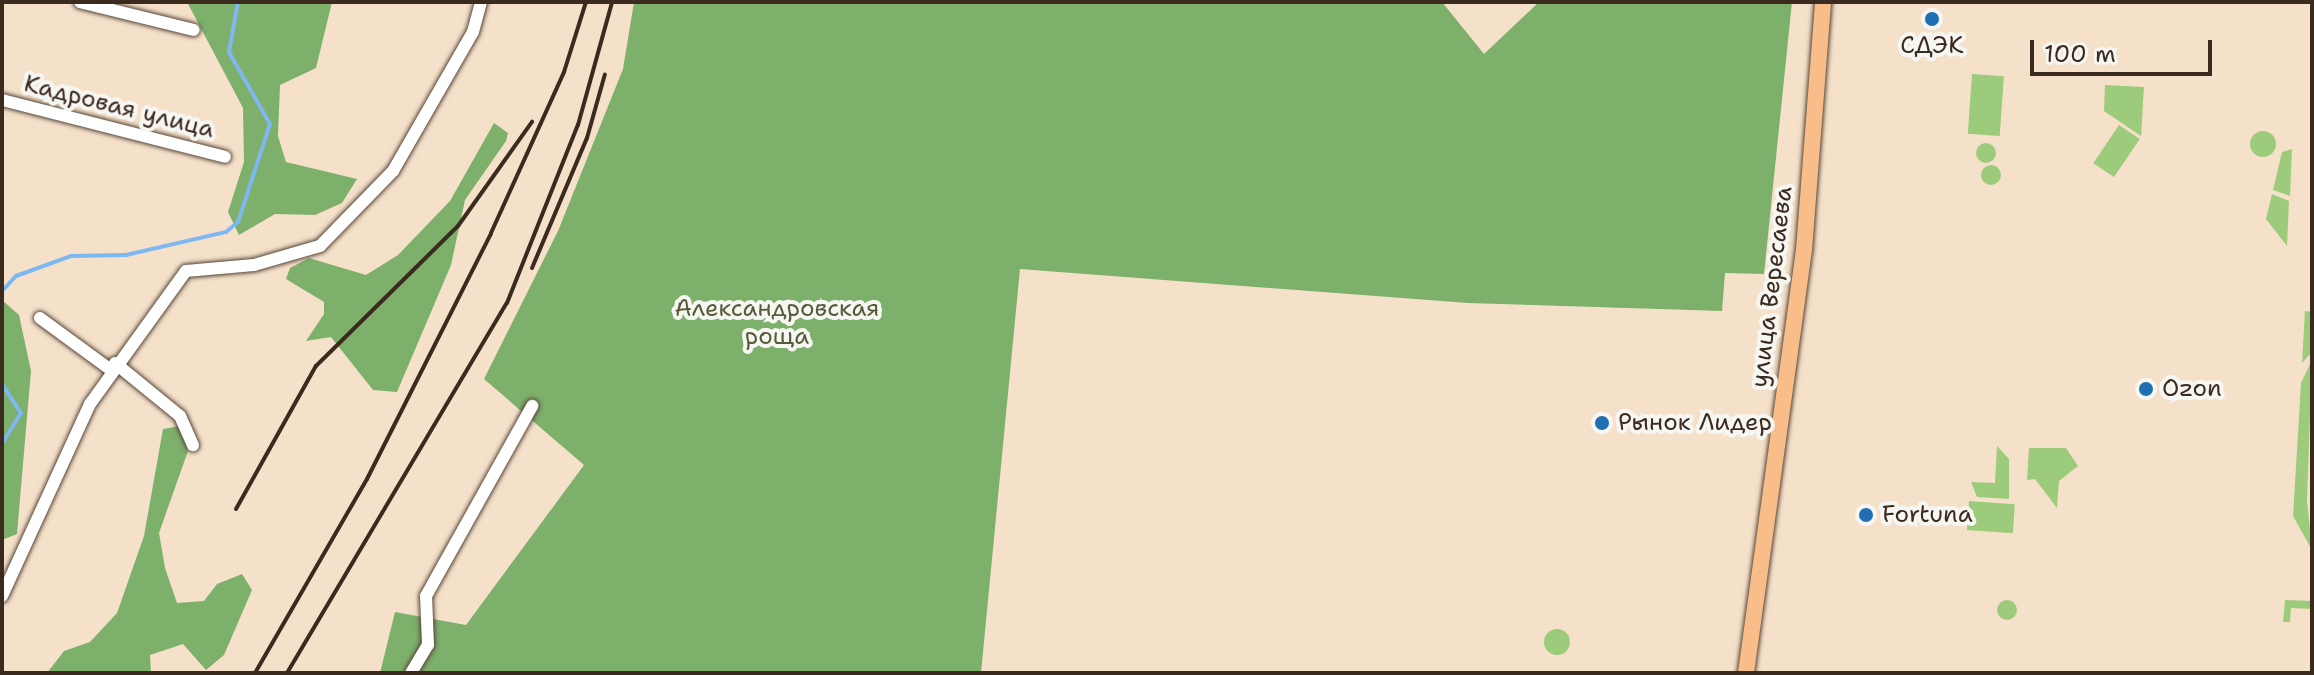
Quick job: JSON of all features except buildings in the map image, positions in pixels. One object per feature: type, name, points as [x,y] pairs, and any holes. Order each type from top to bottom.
[{"type":"main road","name":"улица Вересаева","points":[[1746,673],[1804,250],[1823,2]]},
{"type":"street","points":[[80,2],[194,30]]},
{"type":"street","points":[[2,596],[113,366],[186,271],[254,265],[320,246],[393,171],[473,32],[481,2]]},
{"type":"street","name":"Кадровая улица","points":[[2,100],[225,157]]},
{"type":"street","points":[[40,318],[113,366],[180,416],[193,445]]},
{"type":"street","points":[[411,673],[428,645],[426,596],[532,406]]},
{"type":"green space","points":[[187,2],[332,2],[316,68],[280,85],[278,136],[286,162],[357,179],[342,203],[315,215],[275,214],[239,235],[228,212],[244,162],[243,108]]},
{"type":"green space","name":"Александровская роща","points":[[634,2],[1442,2],[1484,54],[1539,2],[1792,2],[1764,274],[1725,273],[1722,311],[1468,303],[1020,269],[981,673],[380,673],[395,612],[466,625],[584,465],[484,379],[558,231],[623,69]]},
{"type":"green space","points":[[1972,74],[2004,76],[2000,136],[1968,134]]},
{"type":"green space","points":[[2105,85],[2144,87],[2141,136],[2104,111]]},
{"type":"green space","points":[[494,123],[508,133],[506,141],[465,200],[451,265],[397,392],[373,390],[331,337],[306,341],[324,314],[324,302],[286,279],[290,268],[309,258],[366,275],[398,255],[450,201]]},
{"type":"green space","points":[[2119,125],[2140,139],[2114,177],[2093,163]]},
{"type":"green space","points":[[2263,131],[2272,135],[2276,144],[2272,153],[2263,157],[2254,153],[2250,144],[2254,135]]},
{"type":"green space","points":[[1986,143],[1993,146],[1996,153],[1993,160],[1986,163],[1979,160],[1976,153],[1979,146]]},
{"type":"green space","points":[[2292,149],[2290,196],[2273,190],[2282,152]]},
{"type":"green space","points":[[1991,165],[1998,168],[2001,175],[1998,182],[1991,185],[1984,182],[1981,175],[1984,168]]},
{"type":"green space","points":[[2272,194],[2289,201],[2287,246],[2266,219]]},
{"type":"green space","points":[[2,300],[19,315],[31,371],[17,534],[2,540]]},
{"type":"green space","points":[[2305,311],[2312,312],[2312,352],[2302,363]]},
{"type":"green space","points":[[2312,360],[2307,500],[2312,550],[2293,516],[2301,383]]},
{"type":"green space","points":[[180,426],[188,451],[159,533],[165,568],[177,603],[204,601],[217,584],[242,574],[252,590],[224,655],[206,670],[183,644],[150,655],[151,673],[47,673],[64,651],[90,642],[117,613],[144,536],[163,429]]},
{"type":"green space","points":[[1997,446],[2009,459],[2009,499],[1977,497],[1971,482],[1995,483]]},
{"type":"green space","points":[[2029,448],[2066,448],[2078,466],[2059,481],[2057,508],[2035,479],[2027,480]]},
{"type":"green space","points":[[1969,501],[2015,504],[2013,533],[1967,530]]},
{"type":"green space","points":[[2007,600],[2014,603],[2017,610],[2014,617],[2007,620],[2000,617],[1997,610],[2000,603]]},
{"type":"green space","points":[[2285,600],[2312,601],[2312,609],[2291,608],[2290,622],[2283,622]]},
{"type":"green space","points":[[1557,629],[1566,633],[1570,642],[1566,651],[1557,655],[1548,651],[1544,642],[1548,633]]},
{"type":"waterway","points":[[2,291],[16,276],[71,256],[126,255],[226,232],[238,222],[270,124],[229,52],[238,2]]},
{"type":"waterway","points":[[2,384],[21,413],[2,444]]},
{"type":"railway","points":[[255,673],[367,479],[491,233],[564,72],[586,2]]},
{"type":"railway","points":[[287,673],[507,303],[578,125],[612,2]]},
{"type":"railway","points":[[532,268],[587,138],[605,74]]},
{"type":"railway","points":[[236,509],[316,366],[458,226],[532,122]]},
{"type":"place","name":"СДЭК","points":[[1932,19]]},
{"type":"place","name":"Ozon","points":[[2146,389]]},
{"type":"place","name":"Рынок Лидер","points":[[1602,423]]},
{"type":"place","name":"Fortuna","points":[[1866,515]]}]
